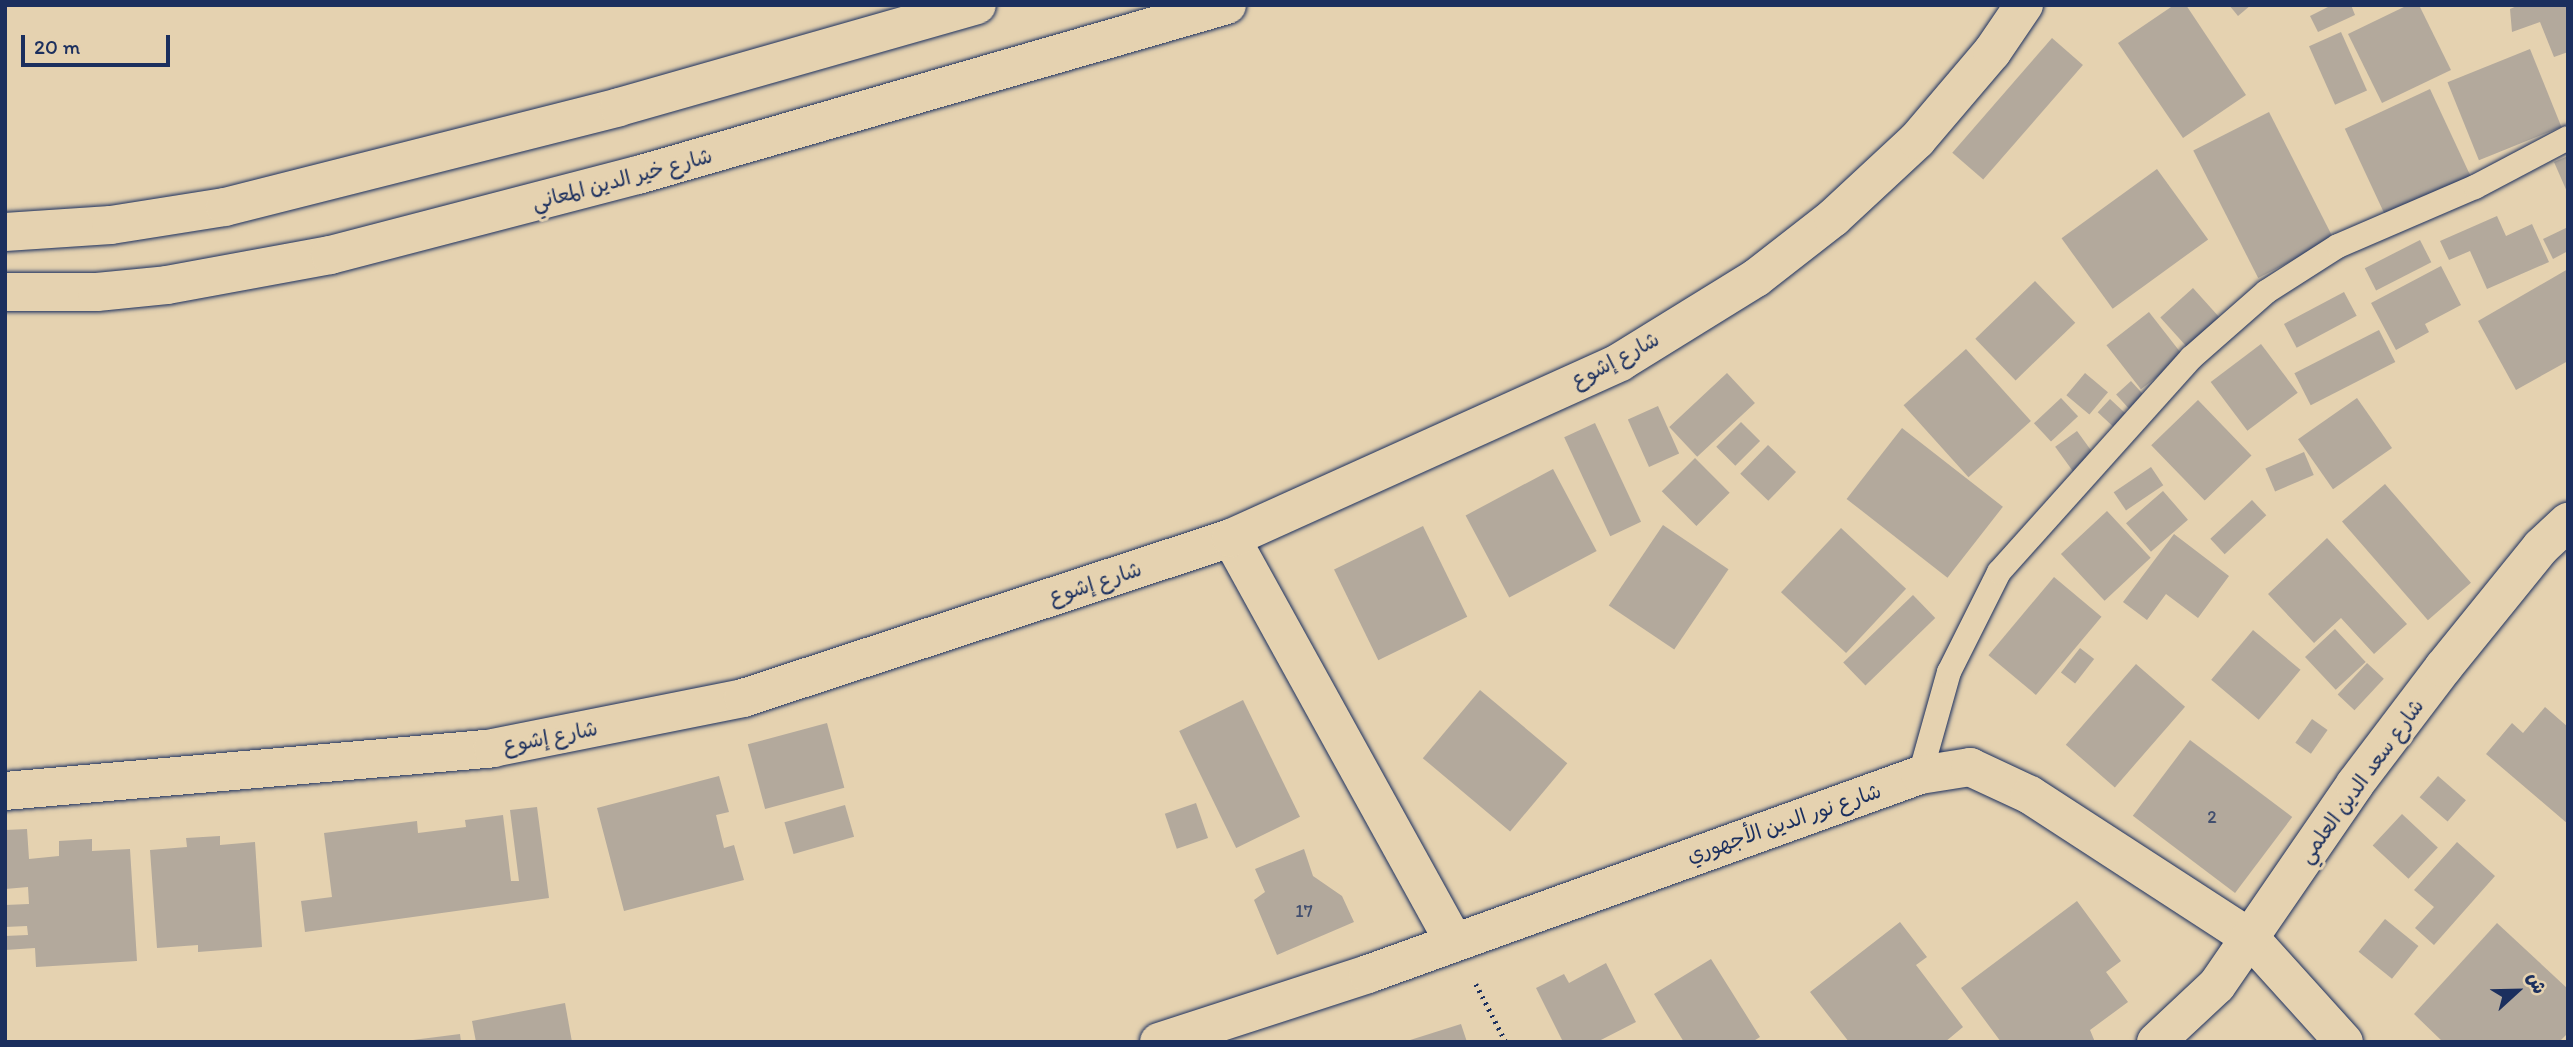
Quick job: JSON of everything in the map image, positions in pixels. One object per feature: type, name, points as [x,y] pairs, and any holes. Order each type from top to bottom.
[{"type":"street","points":[[5,232],[111,225],[225,207],[619,107],[977,5]]},
{"type":"street","name":"شارع خير الدين المعاني","points":[[5,292],[97,292],[167,285],[330,255],[638,175],[1227,5]]},
{"type":"street","name":"شارع إشوع","points":[[5,791],[493,748],[743,698],[1231,538],[1620,362],[1756,278],[1833,218],[1917,140],[1992,52],[2024,5]]},
{"type":"street","name":"شارع سعد الدين العلمي","points":[[2157,1042],[2217,985],[2355,784],[2443,668],[2542,547],[2568,522]]},
{"type":"street","points":[[1231,538],[1453,940]]},
{"type":"street","name":"شارع نور الدين الأجهوري","points":[[1159,1042],[1355,979],[1453,940],[1920,775],[1970,767],[2030,795],[2250,939],[2344,1042]]},
{"type":"lane","points":[[1920,775],[1948,672],[1999,572],[2191,358],[2266,292],[2338,246],[2475,187],[2568,138]]},
{"type":"path","points":[[1453,940],[1506,1042]]},
{"type":"building","points":[[2174,5],[2186,5],[2246,95],[2183,138],[2118,43]]},
{"type":"building","points":[[2229,5],[2251,5],[2238,16]]},
{"type":"building","points":[[2332,5],[2351,5],[2355,15],[2318,32],[2310,16]]},
{"type":"building","points":[[2408,5],[2419,5],[2451,70],[2382,103],[2348,34]]},
{"type":"building","points":[[2519,5],[2568,5],[2568,52],[2554,57],[2540,22],[2512,32],[2510,9]]},
{"type":"building","points":[[2341,32],[2367,90],[2335,105],[2309,46]]},
{"type":"building","points":[[2052,38],[2083,65],[1983,180],[1952,153]]},
{"type":"building","points":[[2530,49],[2561,127],[2479,160],[2447,82]]},
{"type":"building","points":[[2430,89],[2473,181],[2388,221],[2345,129]]},
{"type":"building","points":[[2269,112],[2334,239],[2258,278],[2193,151]]},
{"type":"building","points":[[2568,156],[2568,194],[2554,162]]},
{"type":"building","points":[[2157,169],[2208,239],[2113,309],[2062,238]]},
{"type":"building","points":[[2497,216],[2506,236],[2532,224],[2549,262],[2487,289],[2470,251],[2449,260],[2440,241]]},
{"type":"building","points":[[2568,227],[2568,251],[2553,259],[2543,239]]},
{"type":"building","points":[[2420,240],[2431,262],[2376,290],[2365,268]]},
{"type":"building","points":[[2441,266],[2461,305],[2425,324],[2429,332],[2396,350],[2371,303]]},
{"type":"building","points":[[2568,269],[2568,361],[2516,390],[2478,321]]},
{"type":"building","points":[[2035,281],[2075,323],[2016,380],[1975,339]]},
{"type":"building","points":[[2193,288],[2224,323],[2192,352],[2160,317]]},
{"type":"building","points":[[2344,292],[2357,316],[2297,348],[2284,324]]},
{"type":"building","points":[[2149,312],[2183,356],[2141,389],[2106,345]]},
{"type":"building","points":[[2379,330],[2395,362],[2311,405],[2294,373]]},
{"type":"building","points":[[2261,344],[2298,393],[2247,431],[2211,382]]},
{"type":"building","points":[[1966,349],[2031,421],[1968,477],[1904,405]]},
{"type":"building","points":[[1727,373],[1755,403],[1697,457],[1669,427]]},
{"type":"building","points":[[2085,373],[2108,392],[2089,414],[2066,395]]},
{"type":"building","points":[[2131,381],[2148,400],[2133,413],[2116,394]]},
{"type":"building","points":[[2061,398],[2078,416],[2051,442],[2034,423]]},
{"type":"building","points":[[2357,398],[2392,448],[2333,489],[2298,439]]},
{"type":"building","points":[[2110,399],[2128,416],[2116,429],[2098,412]]},
{"type":"building","points":[[2198,400],[2251,455],[2205,501],[2151,445]]},
{"type":"building","points":[[1658,406],[1679,454],[1649,467],[1628,419]]},
{"type":"building","points":[[1741,422],[1760,441],[1735,466],[1716,447]]},
{"type":"building","points":[[1595,423],[1641,522],[1610,536],[1564,437]]},
{"type":"building","points":[[1902,428],[2003,507],[1947,578],[1847,499]]},
{"type":"building","points":[[2077,431],[2099,461],[2077,477],[2055,447]]},
{"type":"building","points":[[1768,445],[1796,472],[1768,501],[1740,474]]},
{"type":"building","points":[[2304,452],[2314,475],[2275,491],[2265,468]]},
{"type":"building","points":[[1695,458],[1730,493],[1696,526],[1662,491]]},
{"type":"building","points":[[2151,467],[2163,485],[2126,510],[2114,492]]},
{"type":"building","points":[[1553,469],[1597,551],[1509,598],[1466,515]]},
{"type":"building","points":[[2385,484],[2471,583],[2428,620],[2342,521]]},
{"type":"building","points":[[2163,491],[2188,520],[2151,552],[2126,523]]},
{"type":"building","points":[[2252,500],[2266,515],[2225,554],[2210,539]]},
{"type":"building","points":[[2107,511],[2151,558],[2105,601],[2061,554]]},
{"type":"building","points":[[1663,525],[1728,569],[1674,650],[1609,605]]},
{"type":"building","points":[[1423,526],[1467,617],[1378,660],[1334,569]]},
{"type":"building","points":[[1841,528],[1906,589],[1846,653],[1781,592]]},
{"type":"building","points":[[2174,534],[2229,576],[2198,618],[2166,594],[2147,620],[2123,602]]},
{"type":"building","points":[[2327,538],[2407,624],[2374,654],[2341,618],[2314,643],[2268,594]]},
{"type":"building","points":[[2054,577],[2101,617],[2036,695],[1988,655]]},
{"type":"building","points":[[1913,595],[1935,618],[1865,685],[1843,662]]},
{"type":"building","points":[[2335,629],[2366,662],[2336,690],[2305,657]]},
{"type":"building","points":[[2253,630],[2300,670],[2259,720],[2211,680]]},
{"type":"building","points":[[2080,648],[2094,659],[2075,684],[2061,672]]},
{"type":"building","points":[[2367,663],[2384,679],[2354,710],[2338,694]]},
{"type":"building","points":[[2136,664],[2185,707],[2115,787],[2066,745]]},
{"type":"building","points":[[1480,690],[1567,763],[1510,831],[1423,758]]},
{"type":"building","points":[[1243,700],[1300,817],[1236,848],[1179,731]]},
{"type":"building","points":[[2545,707],[2568,727],[2568,824],[2486,754],[2512,723],[2523,733]]},
{"type":"building","points":[[2312,719],[2328,730],[2311,754],[2295,743]]},
{"type":"building","points":[[827,723],[844,788],[765,809],[748,744]]},
{"type":"building","points":[[2190,740],[2292,817],[2235,893],[2133,816]]},
{"type":"building","points":[[719,776],[729,812],[716,815],[724,848],[734,845],[744,880],[624,911],[597,808]]},
{"type":"building","points":[[2438,776],[2466,800],[2448,821],[2420,797]]},
{"type":"building","points":[[1196,803],[1208,838],[1177,849],[1165,814]]},
{"type":"building","points":[[845,805],[854,837],[794,854],[784,822]]},
{"type":"building","points":[[537,807],[549,898],[305,932],[301,901],[332,897],[324,833],[417,821],[418,833],[466,827],[465,820],[503,815],[511,881],[519,881],[510,810]]},
{"type":"building","points":[[2402,814],[2438,847],[2409,879],[2373,845]]},
{"type":"building","points":[[27,829],[29,859],[59,856],[59,841],[92,839],[92,851],[130,849],[137,961],[36,967],[35,948],[5,950],[5,936],[28,935],[27,926],[5,927],[5,905],[29,904],[28,887],[5,889],[5,830]]},
{"type":"building","points":[[220,836],[220,845],[255,842],[262,947],[198,952],[198,945],[157,948],[150,850],[187,847],[186,838]]},
{"type":"building","points":[[2457,842],[2495,876],[2434,945],[2415,928],[2434,907],[2414,890]]},
{"type":"building","points":[[1304,849],[1313,876],[1342,896],[1354,922],[1277,955],[1254,900],[1265,892],[1255,869]]},
{"type":"building","points":[[2077,901],[2121,961],[2106,972],[2128,1002],[2090,1030],[2095,1042],[2001,1042],[1961,988]]},
{"type":"building","points":[[2385,919],[2418,946],[2392,979],[2359,952]]},
{"type":"building","points":[[1900,922],[1927,957],[1916,965],[1963,1027],[1945,1042],[1849,1042],[1810,992]]},
{"type":"building","points":[[2497,923],[2568,989],[2568,1033],[2559,1042],[2443,1042],[2414,1014]]},
{"type":"building","points":[[1711,959],[1760,1037],[1752,1042],[1684,1042],[1654,994]]},
{"type":"building","points":[[1606,963],[1636,1022],[1597,1042],[1563,1042],[1536,988],[1564,974],[1569,983]]},
{"type":"building","points":[[565,1003],[572,1042],[476,1042],[472,1021]]},
{"type":"building","points":[[1461,1024],[1467,1042],[1407,1042],[1407,1041]]},
{"type":"building","points":[[460,1034],[461,1042],[413,1042],[413,1040]]}]
